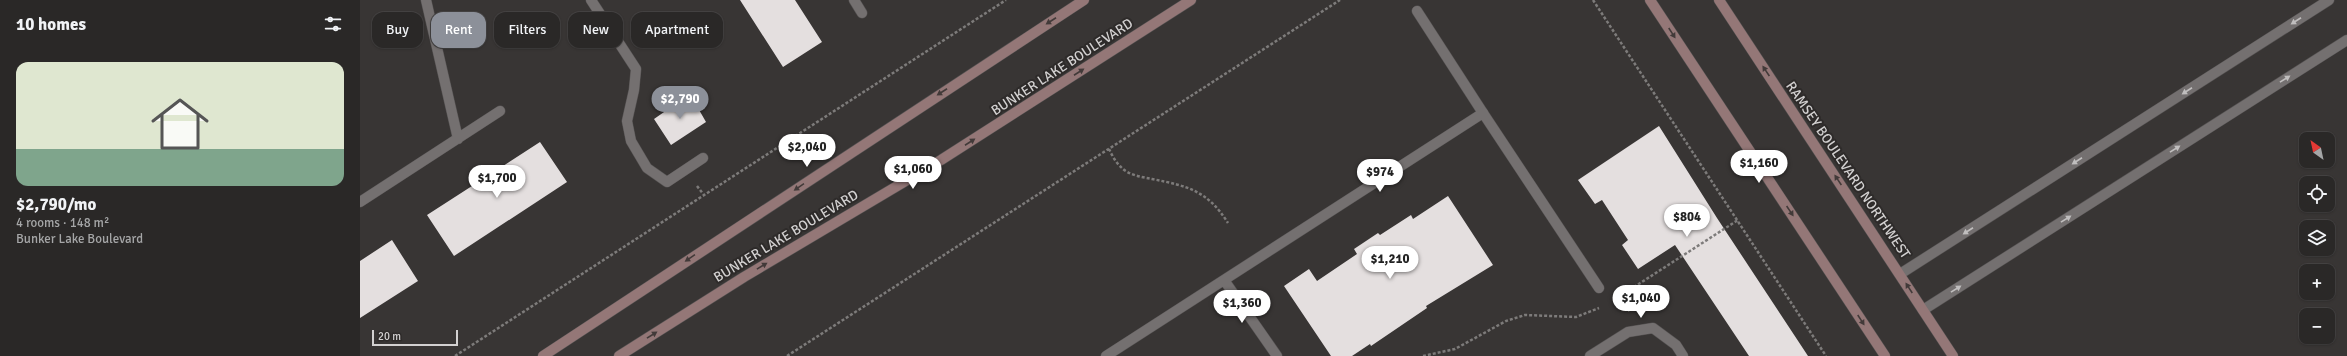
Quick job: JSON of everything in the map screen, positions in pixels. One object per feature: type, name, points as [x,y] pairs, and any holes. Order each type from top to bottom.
[{"type":"main road","points":[[543,356],[1084,0]]},
{"type":"main road","name":"BUNKER LAKE BOULEVARD","points":[[619,356],[744,277],[941,160],[1191,0]]},
{"type":"main road","points":[[1650,0],[1886,356]]},
{"type":"main road","name":"RAMSEY BOULEVARD NORTHWEST","points":[[1719,0],[1953,356]]},
{"type":"street","points":[[426,0],[458,139]]},
{"type":"street","points":[[591,0],[636,69],[634,90],[627,121],[630,142],[647,168],[667,182],[703,158]]},
{"type":"street","points":[[854,0],[862,13]]},
{"type":"street","points":[[1900,274],[2329,0]]},
{"type":"street","points":[[1417,11],[1599,288]]},
{"type":"street","points":[[1923,310],[2347,40]]},
{"type":"street","points":[[360,202],[500,112]]},
{"type":"street","points":[[1106,356],[1483,113]]},
{"type":"street","points":[[1224,280],[1277,356]]},
{"type":"street","points":[[1590,356],[1628,332],[1653,328],[1676,345],[1683,356]]},
{"type":"path","points":[[455,356],[1006,0]]},
{"type":"path","points":[[787,356],[1340,0]]},
{"type":"path","points":[[1593,0],[1826,356]]},
{"type":"path","points":[[1109,149],[1121,168],[1137,176],[1188,187],[1205,196],[1220,210],[1228,223]]},
{"type":"path","points":[[1599,288],[1620,296],[1640,330]]},
{"type":"building","points":[[740,0],[795,0],[822,42],[783,67]]},
{"type":"building","points":[[690,94],[706,122],[671,145],[654,119]]},
{"type":"building","points":[[1659,126],[1717,218],[1808,356],[1749,356],[1675,245],[1638,269],[1622,245],[1628,240],[1602,200],[1595,204],[1578,180]]},
{"type":"building","points":[[540,142],[567,182],[454,256],[427,215]]},
{"type":"building","points":[[1448,196],[1493,265],[1426,306],[1427,308],[1371,346],[1370,344],[1352,356],[1331,356],[1284,286],[1309,269],[1317,281],[1357,254],[1354,249],[1378,233],[1380,235],[1411,215],[1413,219]]},
{"type":"building","points":[[392,240],[418,281],[360,318],[360,261]]}]
